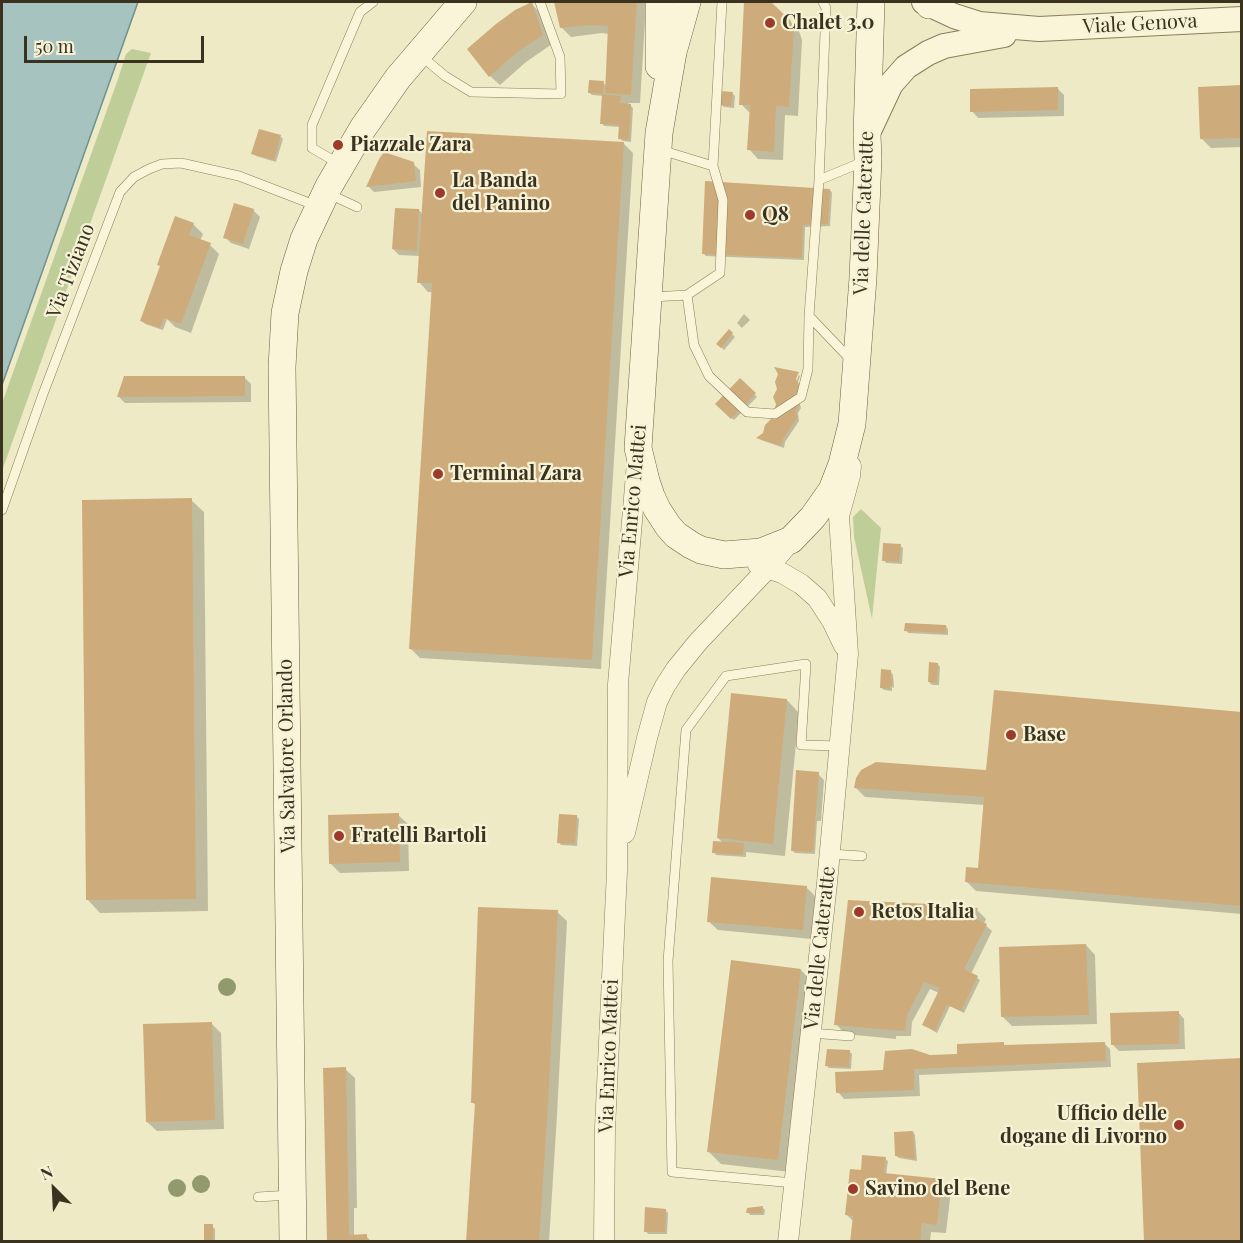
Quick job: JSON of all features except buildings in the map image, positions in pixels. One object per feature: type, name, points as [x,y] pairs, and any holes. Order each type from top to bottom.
[{"type":"main road","points":[[322,199],[375,111],[418,54],[463,2]]},
{"type":"main road","name":"Via Enrico Mattei","points":[[638,448],[659,141],[659,2]]},
{"type":"main road","name":"Via Enrico Mattei","points":[[659,141],[673,52],[687,2]]},
{"type":"main road","name":"Via delle Cateratte","points":[[638,448],[651,496],[668,526],[676,535],[701,550],[724,555],[761,552],[791,540],[813,517],[832,490],[842,464],[852,424],[863,278],[871,2]]},
{"type":"main road","name":"Via Salvatore Orlando","points":[[293,1242],[282,367],[285,313],[294,271],[304,239],[322,199]]},
{"type":"street","name":"Via Enrico Mattei","points":[[673,2],[673,52]]},
{"type":"street","name":"Viale Genova","points":[[927,3],[954,16],[979,24],[1039,28],[1242,19]]},
{"type":"street","name":"Viale Genova","points":[[868,147],[891,84],[912,62],[944,46],[1039,28]]},
{"type":"street","name":"Via delle Cateratte","points":[[788,1242],[841,746],[848,654],[839,516],[850,477],[852,424]]},
{"type":"street","name":"Via Enrico Mattei","points":[[604,1242],[605,1128],[617,871],[618,684],[638,448]]},
{"type":"street","name":"Via Enrico Mattei","points":[[617,871],[646,738],[657,702],[665,686],[698,642],[768,568],[791,540]]},
{"type":"street","name":"Via delle Cateratte","points":[[724,555],[768,568],[801,584],[818,598],[848,654]]},
{"type":"lane","points":[[341,164],[312,148],[312,124],[360,12],[373,2]]},
{"type":"lane","points":[[418,54],[445,76],[471,92],[561,94],[560,57],[540,2]]},
{"type":"lane","points":[[647,297],[687,295],[720,273],[723,200],[713,166],[722,2]]},
{"type":"lane","points":[[687,295],[694,345],[709,376],[747,412],[775,414],[801,397],[808,369],[809,316],[819,180],[826,8],[823,2]]},
{"type":"lane","points":[[659,141],[713,166]]},
{"type":"lane","points":[[819,180],[868,147]]},
{"type":"lane","name":"Via Tiziano","points":[[2,510],[120,192],[134,177],[162,164],[181,163],[322,199]]},
{"type":"lane","points":[[322,199],[357,207]]},
{"type":"lane","points":[[809,316],[856,366]]},
{"type":"lane","points":[[795,1183],[672,1172],[668,961],[686,730],[726,676],[806,664],[801,745],[841,746]]},
{"type":"lane","points":[[830,854],[862,856]]},
{"type":"lane","points":[[810,1033],[850,1036]]},
{"type":"lane","points":[[258,1197],[292,1195]]},
{"type":"green space","points":[[132,49],[151,53],[2,471],[2,403],[126,54]]},
{"type":"green space","points":[[861,509],[881,528],[872,619],[854,537],[853,517]]},
{"type":"water","points":[[2,2],[138,2],[2,385]]},
{"type":"place","name":"Chalet 3.0","points":[[770,23]]},
{"type":"place","name":"Piazzale Zara","points":[[338,145]]},
{"type":"place","name":"La Banda del Panino","points":[[440,193]]},
{"type":"place","name":"Q8","points":[[750,215]]},
{"type":"place","name":"Terminal Zara","points":[[438,474]]},
{"type":"place","name":"Base","points":[[1011,735]]},
{"type":"place","name":"Fratelli Bartoli","points":[[339,836]]},
{"type":"place","name":"Retos Italia","points":[[859,912]]},
{"type":"place","name":"Ufficio delle dogane di Livorno","points":[[1179,1125]]},
{"type":"place","name":"Savino del Bene","points":[[853,1189]]}]
